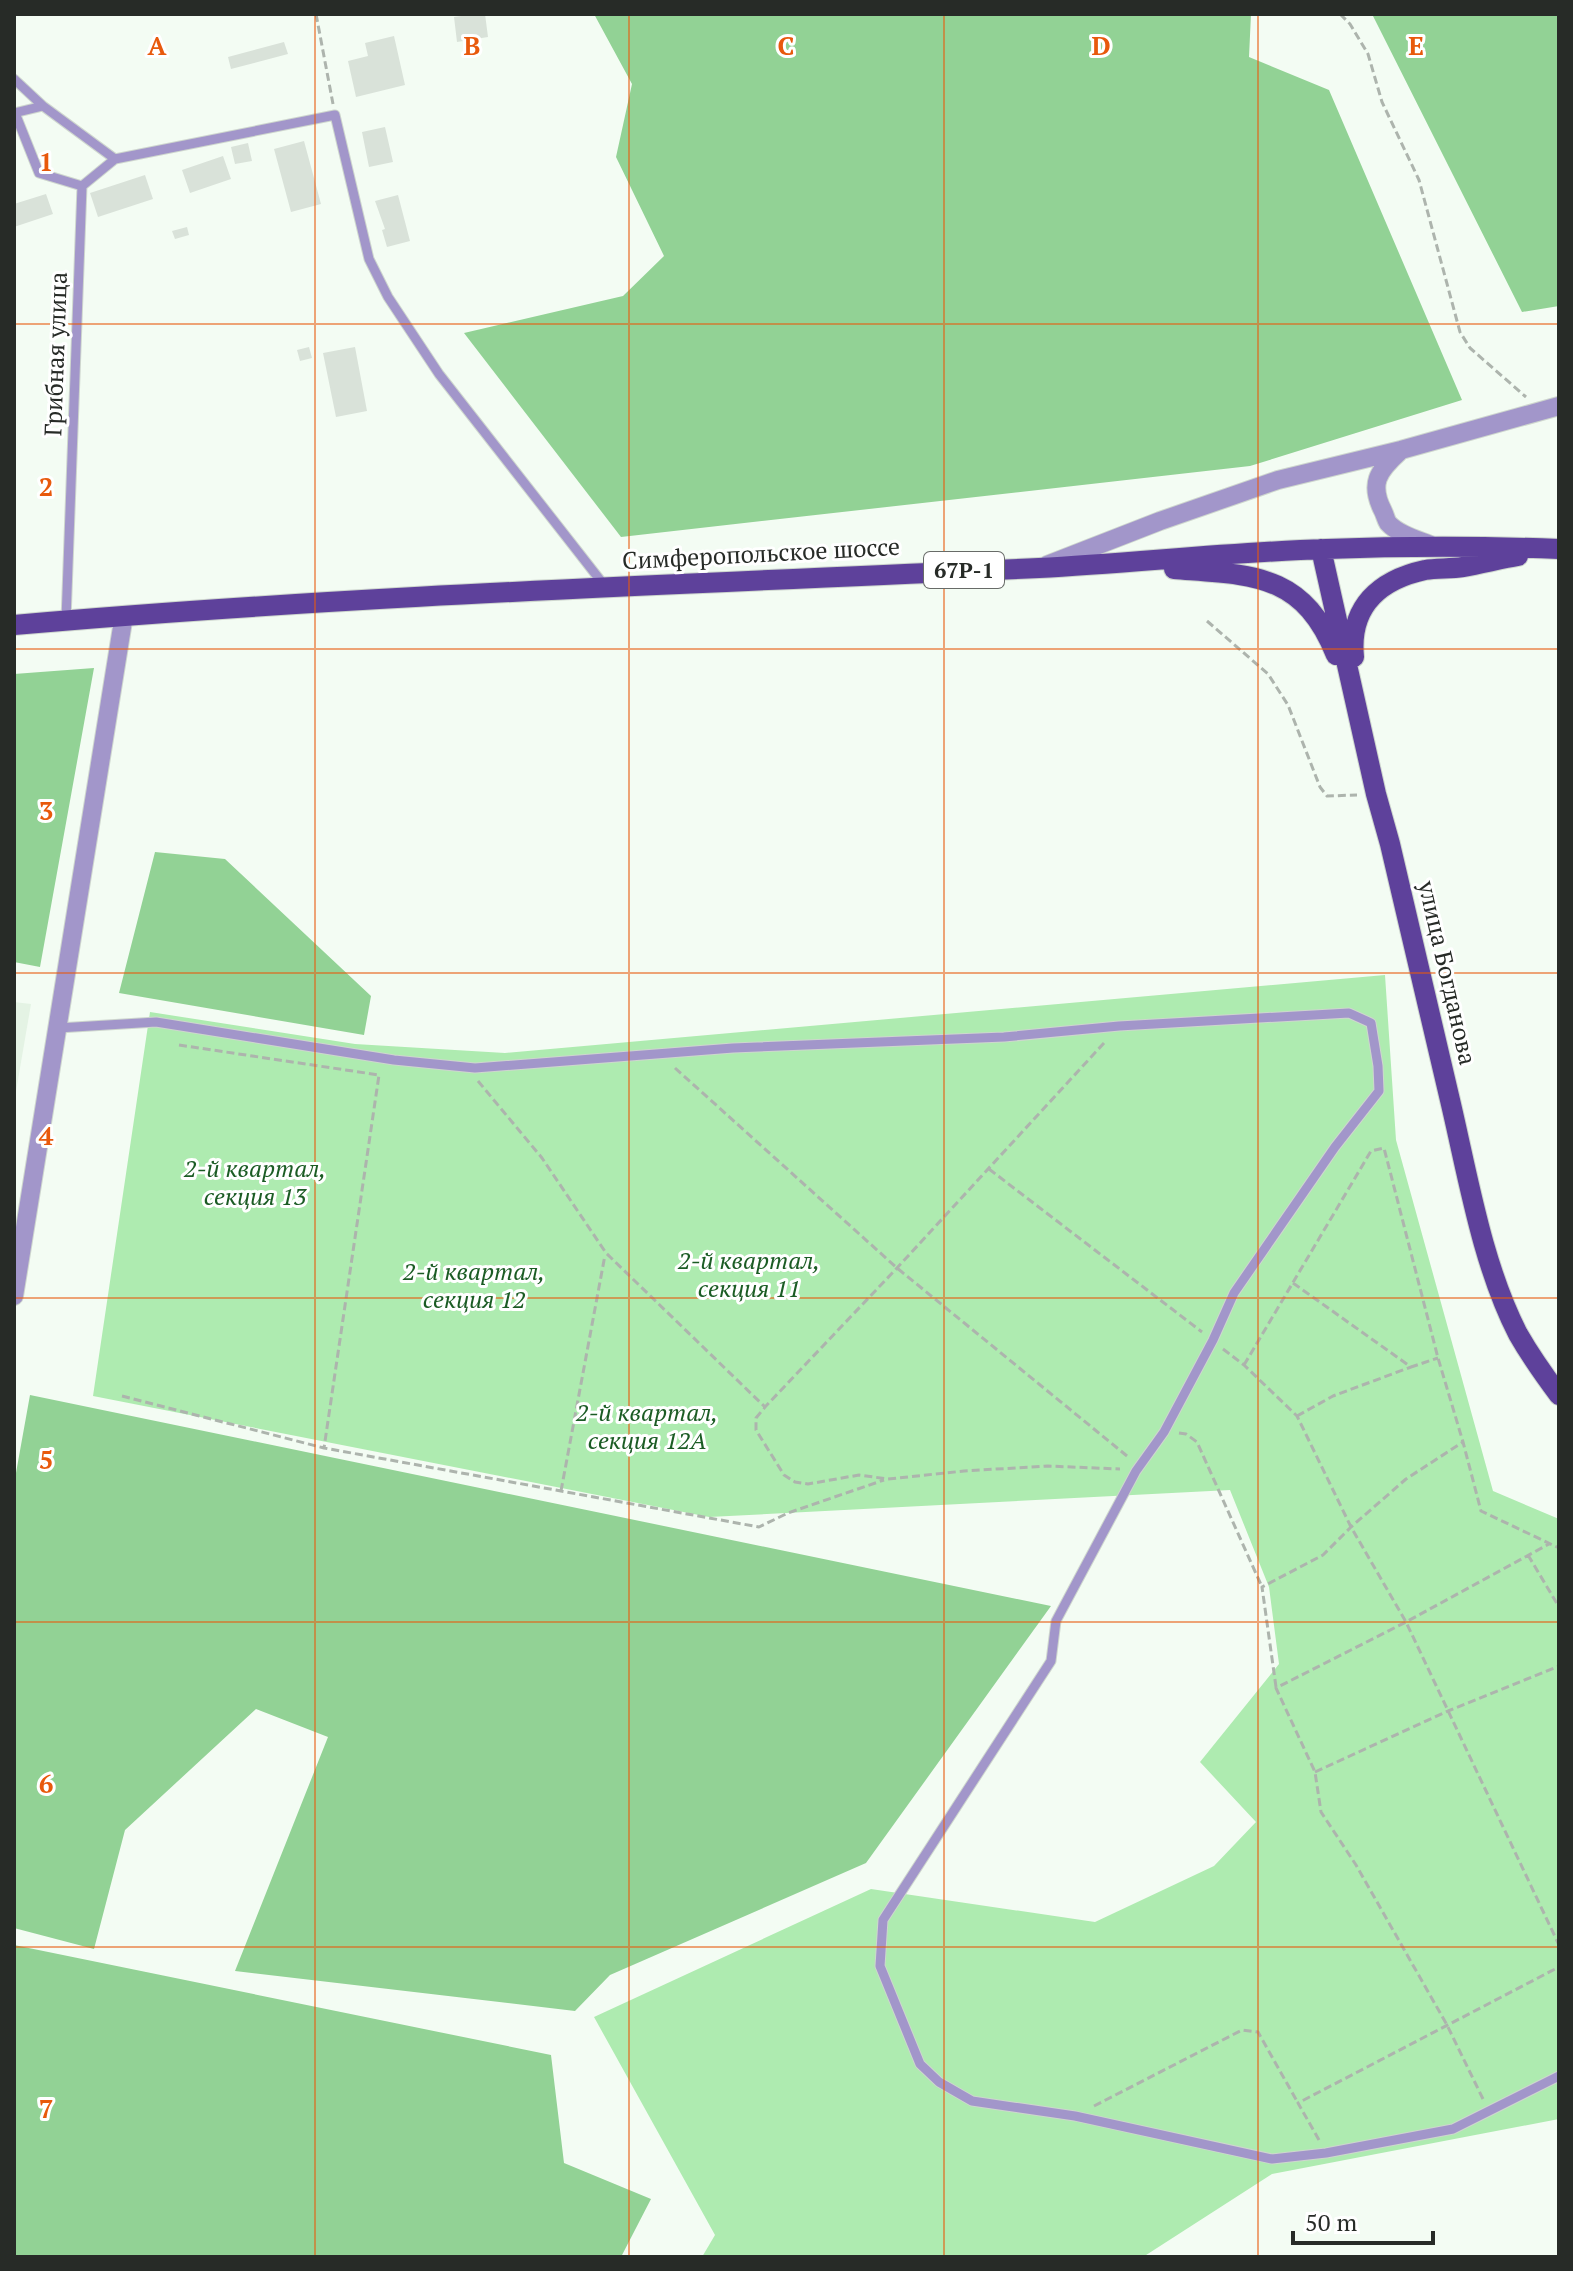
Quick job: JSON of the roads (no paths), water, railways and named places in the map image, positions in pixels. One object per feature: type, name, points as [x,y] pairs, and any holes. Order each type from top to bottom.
[{"type":"main road","name":"Симферопольское шоссе","points":[[14,625],[124,615],[606,587],[1041,567],[1321,549],[1433,546],[1558,549]]},
{"type":"main road","name":"улица Богданова","points":[[1321,549],[1376,794],[1490,1263],[1519,1335],[1559,1395]]},
{"type":"main road","points":[[1360,713],[1353,643],[1357,617],[1372,596],[1398,578],[1427,570],[1461,567],[1558,549]]},
{"type":"main road","points":[[1106,563],[1244,575],[1271,581],[1291,592],[1320,619],[1360,713]]},
{"type":"street","points":[[1041,567],[1278,480],[1401,450],[1550,408]]},
{"type":"street","points":[[1401,450],[1385,465],[1376,480],[1377,500],[1388,523],[1406,535],[1433,546]]},
{"type":"street","points":[[14,1296],[20,1225],[58,1028],[124,615]]},
{"type":"lane","points":[[14,79],[43,106],[115,159]]},
{"type":"lane","points":[[43,106],[15,113],[39,173],[82,186],[115,159],[335,115],[369,259],[388,297],[439,374],[606,587]]},
{"type":"lane","name":"Грибная улица","points":[[58,621],[82,186]]},
{"type":"lane","points":[[14,637],[58,621]]},
{"type":"lane","points":[[58,1028],[156,1022],[380,1058],[466,1067],[733,1048],[1004,1037],[1119,1026],[1349,1013],[1371,1023],[1379,1091],[1335,1147],[1234,1293],[1164,1432],[1137,1468],[1056,1621],[1051,1661],[883,1920],[880,1966],[920,2064],[939,2082],[972,2101],[1075,2116],[1272,2159],[1326,2153],[1453,2129],[1559,2076]]},
{"type":"park label","name":"2-й квартал, секция 13","points":[[255,1183]]},
{"type":"park label","name":"2-й квартал, секция 11","points":[[749,1275]]},
{"type":"park label","name":"2-й квартал, секция 12","points":[[474,1286]]},
{"type":"park label","name":"2-й квартал, секция 12А","points":[[647,1427]]}]
